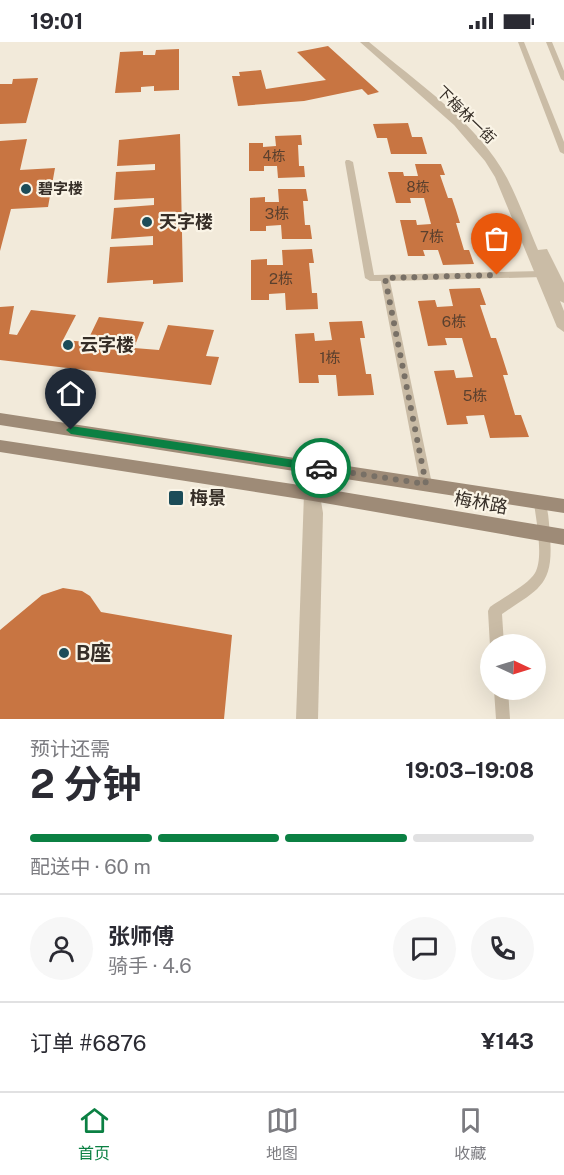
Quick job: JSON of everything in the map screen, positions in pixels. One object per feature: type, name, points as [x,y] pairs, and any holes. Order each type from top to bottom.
[{"type":"main road","name":"梅林路","points":[[0,419],[564,506]]},
{"type":"main road","name":"梅林路","points":[[0,446],[564,537]]},
{"type":"street","name":"下梅林一街","points":[[364,42],[463,129],[489,159],[501,177],[564,327]]},
{"type":"street","name":"下梅林一街","points":[[374,42],[471,127],[499,158],[564,298]]},
{"type":"street","points":[[307,719],[313,495]]},
{"type":"lane","points":[[521,42],[564,152]]},
{"type":"lane","points":[[549,42],[564,79]]},
{"type":"lane","points":[[349,162],[370,278],[542,274]]},
{"type":"lane","points":[[385,278],[426,484]]},
{"type":"lane","points":[[496,634],[495,611],[539,578],[543,568],[545,534],[540,503]]},
{"type":"lane","points":[[502,700],[503,719]]},
{"type":"building","points":[[328,46],[379,92],[368,95],[362,89],[304,101],[238,106],[232,76],[240,76],[239,72],[261,70],[266,89],[326,80],[297,52]]},
{"type":"building","points":[[179,49],[179,90],[154,91],[154,86],[141,87],[141,92],[115,93],[120,52],[143,51],[143,55],[155,55],[156,50]]},
{"type":"building","points":[[38,78],[26,123],[0,124],[0,84],[12,84],[13,79]]},
{"type":"building","points":[[408,123],[412,137],[422,137],[427,154],[391,154],[387,138],[377,138],[373,124]]},
{"type":"building","name":"天字楼","points":[[180,134],[183,282],[153,284],[153,280],[107,283],[110,247],[153,245],[153,236],[111,239],[114,208],[154,205],[154,198],[114,200],[116,172],[155,170],[155,164],[117,166],[119,140]]},
{"type":"building","points":[[301,135],[302,145],[298,145],[299,166],[304,166],[305,177],[278,178],[277,166],[264,166],[264,171],[249,171],[249,143],[263,143],[263,147],[276,146],[275,136]]},
{"type":"building","name":"碧字楼","points":[[27,139],[20,170],[55,168],[48,207],[11,209],[0,251],[0,141]]},
{"type":"building","points":[[415,164],[441,164],[445,175],[440,175],[448,198],[452,198],[456,210],[460,223],[456,223],[464,250],[469,250],[474,264],[443,265],[438,250],[423,250],[425,256],[408,256],[400,220],[416,220],[417,225],[431,224],[424,198],[410,198],[411,203],[396,203],[388,172],[403,172],[404,176],[418,176]]},
{"type":"building","points":[[278,189],[306,189],[308,201],[303,201],[305,225],[310,225],[312,239],[282,239],[281,225],[266,226],[266,231],[250,231],[250,198],[265,197],[265,202],[279,202]]},
{"type":"building","points":[[312,249],[314,263],[309,263],[312,293],[317,293],[318,309],[286,310],[285,293],[269,294],[269,300],[251,300],[251,260],[267,259],[267,265],[283,265],[282,250]]},
{"type":"building","points":[[480,288],[486,305],[480,305],[491,338],[496,338],[502,356],[508,375],[503,375],[515,415],[521,415],[529,437],[490,438],[484,415],[466,416],[468,424],[447,425],[434,371],[454,370],[456,378],[473,377],[462,338],[445,338],[447,345],[428,346],[418,301],[435,300],[437,307],[453,306],[449,289]]},
{"type":"building","name":"云字楼","points":[[14,306],[9,334],[17,335],[31,310],[76,315],[63,340],[87,342],[99,317],[144,322],[134,348],[159,350],[168,325],[214,330],[206,356],[219,357],[211,385],[0,360],[0,307]]},
{"type":"building","points":[[362,321],[365,338],[360,338],[366,374],[371,374],[374,395],[338,396],[336,375],[318,375],[319,383],[299,383],[295,334],[314,333],[315,341],[332,340],[329,322]]},
{"type":"building","name":"B座","points":[[63,588],[82,591],[90,596],[101,612],[232,635],[224,719],[0,719],[0,630],[42,595]]},
{"type":"way so far","points":[[321,468],[426,484],[385,278],[497,275]]},
{"type":"place","name":"碧字楼","points":[[26,189]]},
{"type":"place","name":"天字楼","points":[[147,222]]},
{"type":"place","name":"云字楼","points":[[68,345]]},
{"type":"place","name":"梅景","points":[[176,498]]},
{"type":"place","name":"B座","points":[[64,653]]},
{"type":"route","points":[[71,430],[321,468]]}]
